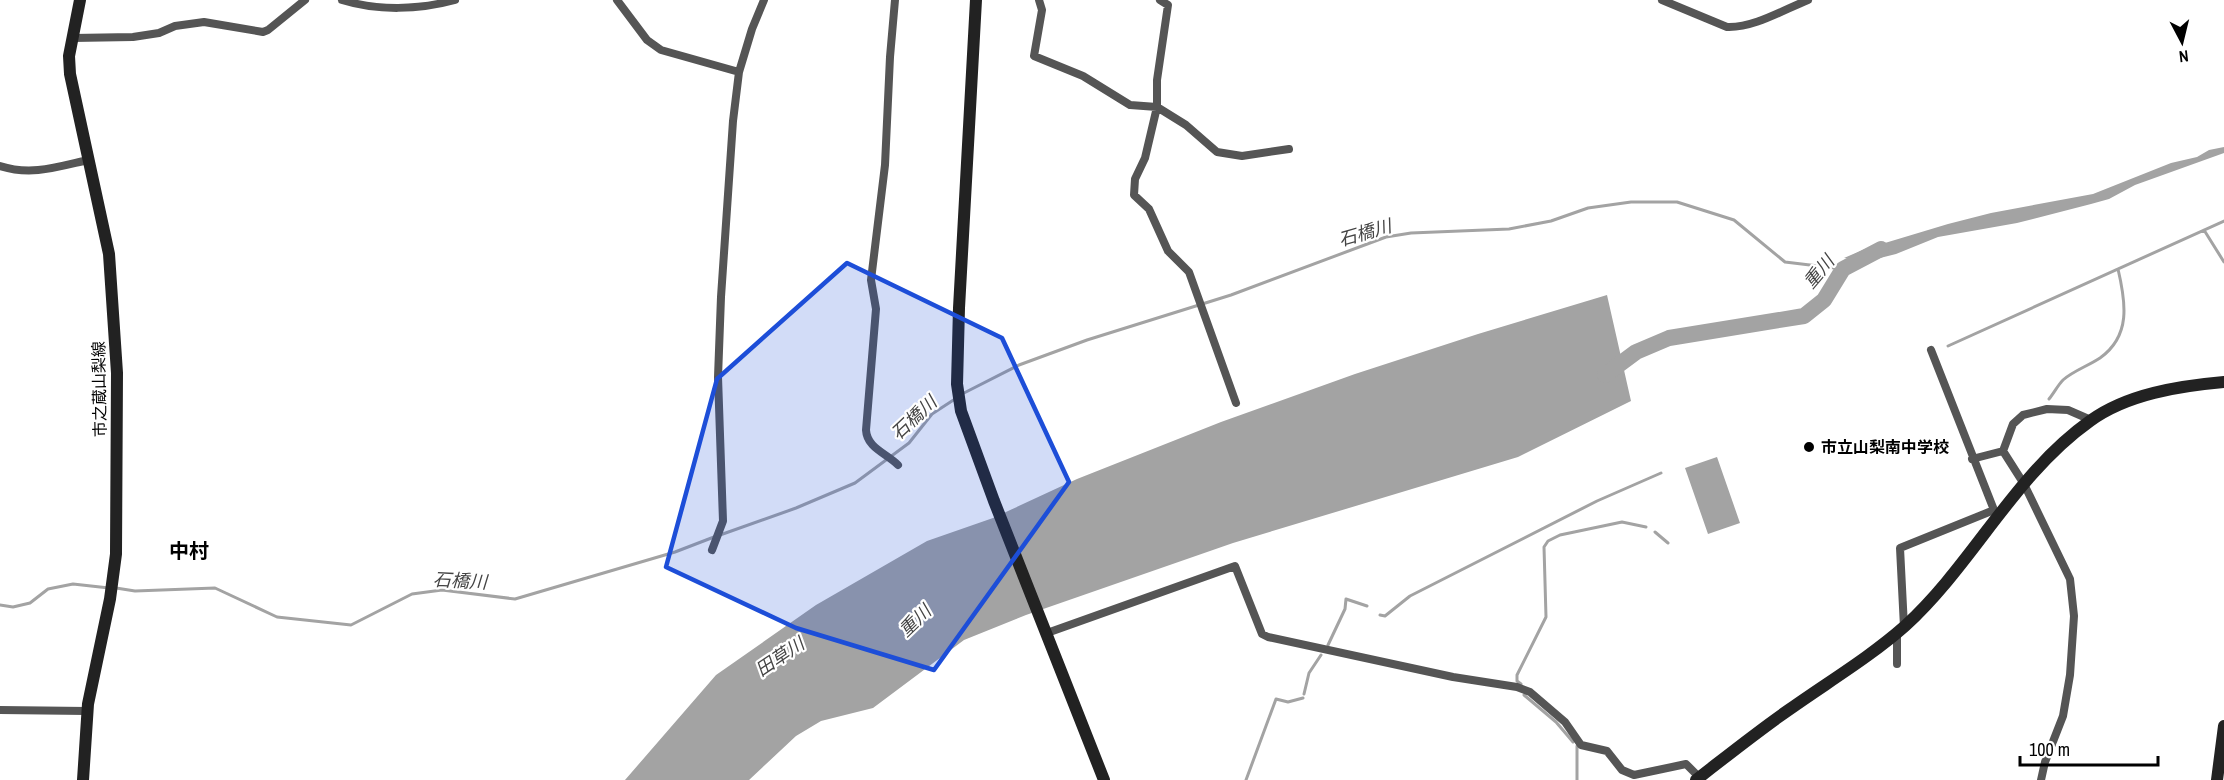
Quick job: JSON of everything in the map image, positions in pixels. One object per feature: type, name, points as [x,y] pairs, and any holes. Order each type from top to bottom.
[{"type":"street","name":"市之蔵山梨線","points":[[80,0],[69,56],[70,74],[109,254],[117,373],[116,555],[112,589],[87,711],[83,780]]},
{"type":"street","points":[[73,38],[133,37],[159,33],[175,26],[204,22],[263,32],[305,0]]},
{"type":"street","points":[[342,0],[363,7],[425,7],[455,0]]},
{"type":"street","points":[[618,0],[646,40],[661,50],[739,72]]},
{"type":"street","points":[[712,550],[723,521],[718,377],[733,121],[739,72],[752,28],[764,0]]},
{"type":"street","points":[[895,0],[885,165],[871,280],[876,309],[866,430],[867,439],[873,446],[888,455],[898,465]]},
{"type":"street","points":[[976,0],[962,235],[958,388],[961,411],[1104,780]]},
{"type":"street","points":[[1039,0],[1042,10],[1034,56],[1083,76],[1130,105],[1157,108],[1186,125],[1217,152],[1242,156],[1289,149]]},
{"type":"street","points":[[1160,0],[1168,5],[1157,80],[1157,108],[1145,158],[1135,179],[1134,195],[1149,209],[1168,251],[1189,272],[1236,403]]},
{"type":"street","points":[[1662,0],[1727,27],[1737,27],[1808,0]]},
{"type":"street","points":[[0,166],[17,172],[43,171],[88,160]]},
{"type":"street","points":[[1897,664],[1900,630],[1900,548],[1994,510],[1931,350]]},
{"type":"street","points":[[1047,633],[1235,566],[1262,634],[1268,637],[1453,677],[1517,687],[1530,692],[1565,722],[1581,745],[1607,752],[1622,770],[1634,775],[1686,764],[1698,778],[1900,630],[1943,588],[2024,484],[2051,454],[2091,420],[2142,396],[2224,381]]},
{"type":"street","points":[[2003,451],[2013,424],[2023,415],[2047,409],[2068,410],[2091,420]]},
{"type":"street","points":[[1972,459],[2003,451]]},
{"type":"street","points":[[2003,451],[2024,484],[2070,579],[2074,616],[2070,675],[2063,716],[2045,762],[2041,780]]},
{"type":"street","points":[[0,710],[87,711]]},
{"type":"street","points":[[2217,780],[2224,726]]},
{"type":"highlighted area","points":[[847,263],[1002,338],[1069,482],[934,670],[796,628],[666,567],[717,379]]},
{"type":"water","points":[[2224,147],[2224,153],[2135,185],[2109,199],[2017,223],[1938,237],[1896,254],[1872,260],[1844,258],[1865,249],[1948,224],[1991,213],[2093,194],[2171,163]]},
{"type":"water","name":"田草川","points":[[1607,295],[1631,401],[1518,457],[1233,543],[1026,615],[964,640],[873,708],[821,721],[796,736],[749,780],[625,780],[716,675],[816,605],[927,541],[993,518],[1077,479],[1221,422],[1355,374]]},
{"type":"water","points":[[1717,457],[1740,523],[1708,534],[1685,468]]},
{"type":"waterway","name":"石橋川","points":[[962,394],[1019,365],[1087,340],[1231,295],[1386,237],[1411,233],[1509,229],[1551,221],[1588,208],[1631,202],[1677,202],[1734,220],[1785,262],[1843,269]]},
{"type":"waterway","points":[[1948,346],[2224,221]]},
{"type":"waterway","points":[[2204,230],[2224,262]]},
{"type":"waterway","name":"重川","points":[[1605,375],[1636,352],[1669,338],[1804,316],[1824,300],[1843,269],[1881,249]]},
{"type":"waterway","points":[[2049,399],[2063,380],[2100,358],[2117,340],[2124,318],[2123,294],[2118,269]]},
{"type":"waterway","name":"石橋川","points":[[720,535],[796,508],[855,483],[909,443],[932,414],[955,399]]},
{"type":"waterway","points":[[1380,615],[1385,616],[1410,596],[1597,501],[1661,473]]},
{"type":"waterway","points":[[1521,684],[1517,681],[1517,675],[1546,617],[1544,547],[1548,541],[1560,535],[1622,522],[1646,527]]},
{"type":"waterway","points":[[1655,532],[1668,543]]},
{"type":"waterway","name":"石橋川","points":[[116,588],[135,591],[215,588],[277,617],[351,625],[412,594],[442,590],[515,599],[675,552],[714,537]]},
{"type":"waterway","name":"石橋川","points":[[0,605],[13,607],[30,603],[48,589],[73,584],[109,588]]},
{"type":"waterway","points":[[1328,645],[1345,609],[1346,599],[1367,606]]},
{"type":"waterway","points":[[1304,694],[1309,673],[1321,655]]},
{"type":"waterway","points":[[1524,695],[1556,722],[1573,742]]},
{"type":"waterway","points":[[1246,780],[1276,699],[1288,702],[1303,698]]},
{"type":"waterway","points":[[1577,746],[1577,780]]},
{"type":"place","name":"市立山梨南中学校","points":[[1809,447]]},
{"type":"district","name":"中村","points":[[189,551]]}]
